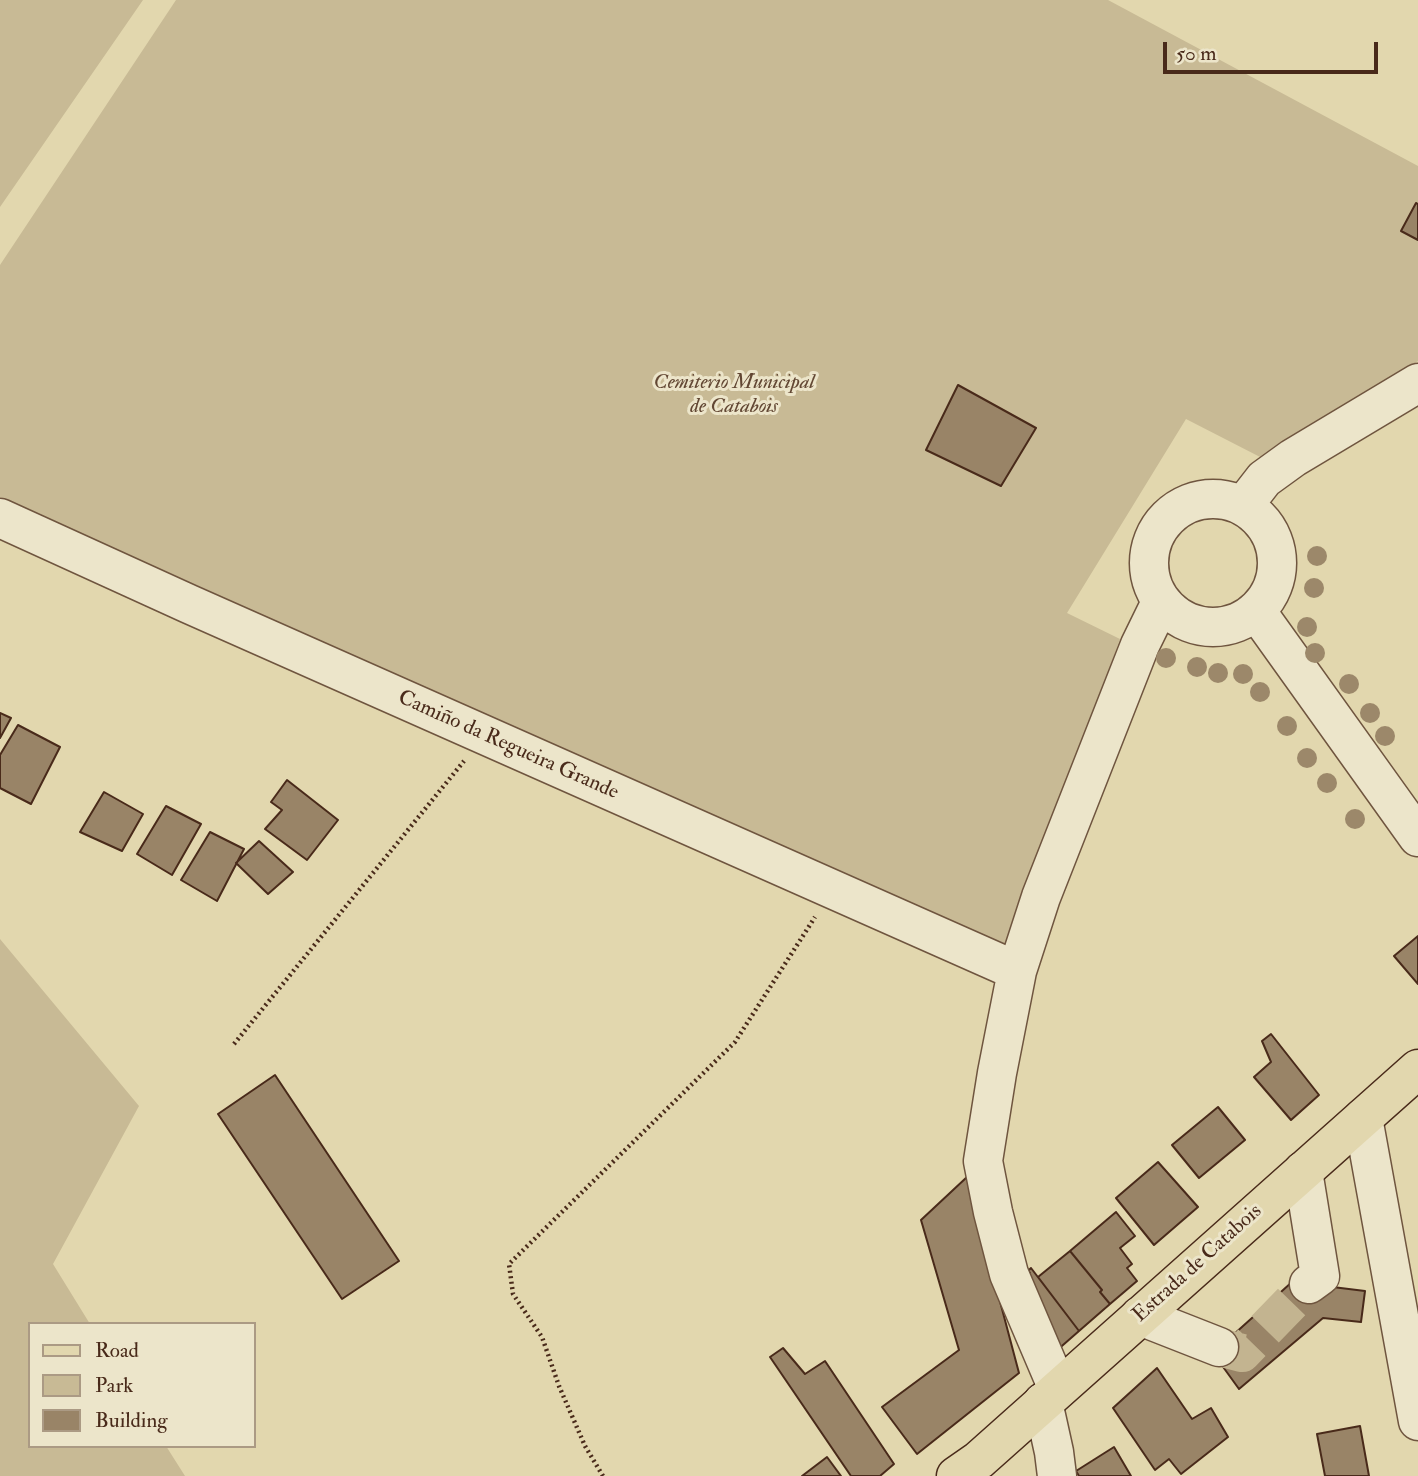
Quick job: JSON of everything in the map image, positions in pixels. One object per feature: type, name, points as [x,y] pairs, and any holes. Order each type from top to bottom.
[{"type":"main road","name":"Estrada de Catabois","points":[[967,1471],[1418,1069]]},
{"type":"street","points":[[1243,506],[1264,479],[1293,458],[1418,383]]},
{"type":"street","points":[[1222,499],[1243,506],[1260,518],[1275,543],[1278,565],[1274,584],[1263,604],[1256,612],[1236,624],[1219,628],[1197,625],[1177,617],[1161,602],[1151,581],[1149,559],[1153,540],[1164,521],[1178,509],[1199,500],[1222,499]]},
{"type":"street","name":"Camiño da Regueira Grande","points":[[0,518],[1017,971]]},
{"type":"street","points":[[1057,1476],[1050,1395],[1009,1274],[983,1161],[1017,971],[1046,885],[1140,645],[1161,602]]},
{"type":"street","points":[[1256,612],[1418,837]]},
{"type":"street","points":[[1363,1118],[1418,1421]]},
{"type":"street","points":[[1303,1171],[1320,1276],[1309,1284]]},
{"type":"street","points":[[1140,1316],[1219,1347]]},
{"type":"path","points":[[233,1044],[485,736]]},
{"type":"path","points":[[603,1476],[585,1446],[559,1386],[542,1337],[513,1294],[509,1264],[735,1042],[832,889]]},
{"type":"green space","points":[[0,0],[143,0],[0,207]]},
{"type":"green space","name":"Cemiterio Municipal de Catabois","points":[[176,0],[1108,0],[1418,166],[1418,361],[1264,459],[1186,419],[1067,613],[1120,639],[1007,950],[0,497],[0,265]]},
{"type":"green space","points":[[0,939],[139,1106],[53,1264],[89,1322],[28,1322],[28,1448],[167,1448],[185,1476],[0,1476]]},
{"type":"building","points":[[1416,203],[1418,204],[1418,240],[1401,231]]},
{"type":"building","points":[[958,385],[1036,428],[1001,486],[926,450]]},
{"type":"building","points":[[0,713],[11,718],[0,738]]},
{"type":"building","points":[[18,725],[60,747],[31,804],[0,788],[0,755]]},
{"type":"building","points":[[287,780],[338,820],[307,860],[265,829],[282,810],[271,802]]},
{"type":"building","points":[[104,792],[143,814],[122,851],[80,832]]},
{"type":"building","points":[[166,806],[201,824],[172,875],[137,854]]},
{"type":"building","points":[[210,832],[244,849],[217,901],[181,880]]},
{"type":"building","points":[[259,841],[293,872],[268,894],[236,863]]},
{"type":"building","points":[[1418,936],[1418,984],[1394,956]]},
{"type":"building","points":[[1271,1034],[1319,1095],[1291,1120],[1254,1077],[1271,1062],[1262,1041]]},
{"type":"building","points":[[275,1075],[399,1261],[342,1299],[218,1114]]},
{"type":"building","points":[[1218,1107],[1245,1140],[1199,1178],[1172,1145]]},
{"type":"building","points":[[1158,1162],[1198,1207],[1154,1245],[1116,1198]]},
{"type":"building","points":[[967,1177],[1019,1373],[917,1454],[882,1407],[959,1350],[921,1220]]},
{"type":"building","points":[[1116,1212],[1135,1236],[1120,1248],[1132,1264],[1127,1268],[1137,1281],[1110,1304],[1070,1251]]},
{"type":"building","points":[[1070,1251],[1110,1304],[1079,1331],[1038,1277]]},
{"type":"building","points":[[1031,1268],[1079,1331],[1055,1352],[1027,1276]]},
{"type":"building","points":[[1292,1282],[1365,1291],[1361,1322],[1323,1318],[1239,1389],[1213,1353]]},
{"type":"building","points":[[783,1348],[805,1374],[825,1361],[894,1464],[880,1476],[851,1476],[770,1357]]},
{"type":"building","points":[[1157,1368],[1192,1419],[1211,1408],[1228,1437],[1181,1474],[1169,1459],[1155,1470],[1113,1408]]},
{"type":"building","points":[[1360,1426],[1369,1476],[1325,1476],[1317,1434]]},
{"type":"building","points":[[1114,1447],[1131,1476],[1079,1476],[1076,1471]]},
{"type":"building","points":[[827,1457],[841,1476],[802,1476]]},
{"type":"tunnel","points":[[1219,1347],[1242,1353],[1309,1284]]}]
